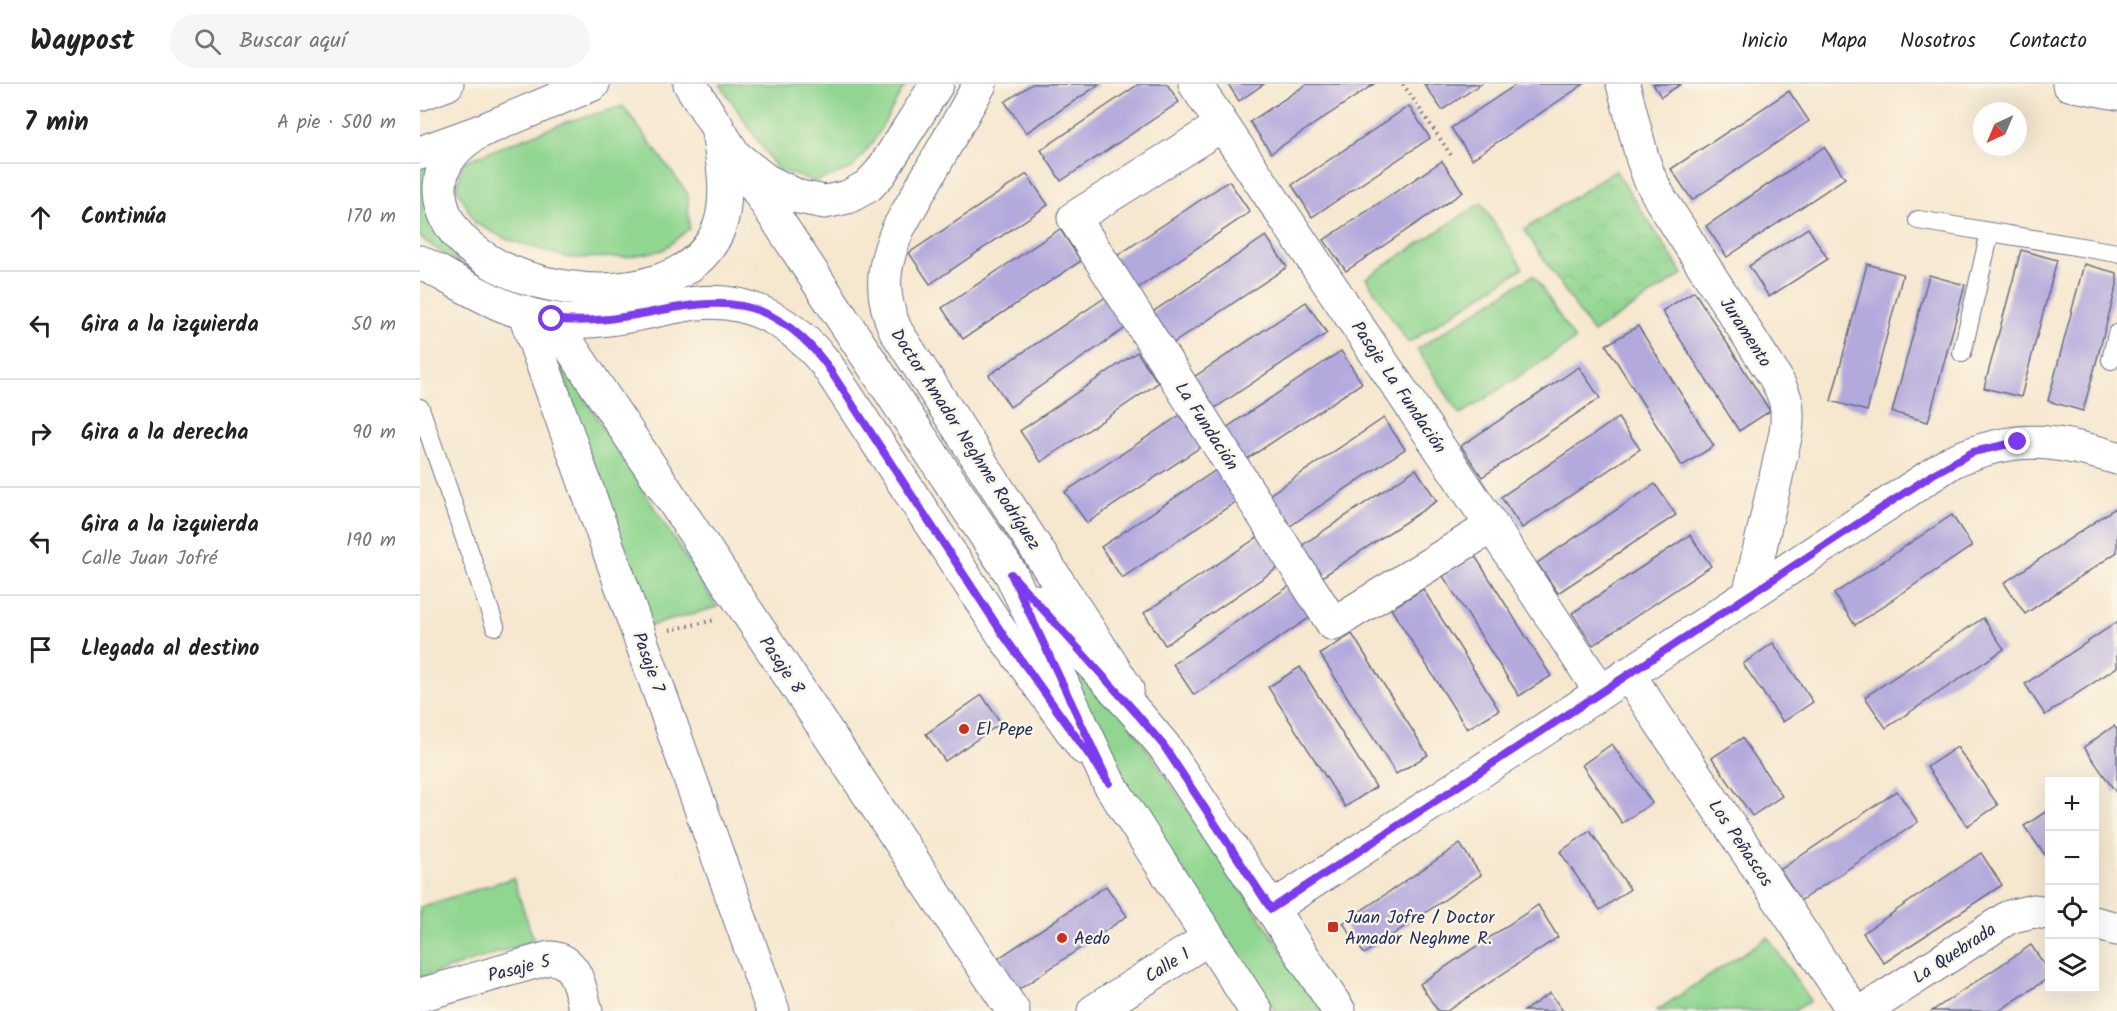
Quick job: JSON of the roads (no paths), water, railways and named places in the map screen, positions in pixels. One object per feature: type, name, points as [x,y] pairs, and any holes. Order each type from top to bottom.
[{"type":"main road","points":[[420,94],[447,84]]},
{"type":"main road","points":[[420,153],[481,131],[593,84]]},
{"type":"main road","name":"Doctor Amador Neghme Rodríguez","points":[[690,84],[735,156],[1011,574],[1109,783]]},
{"type":"main road","points":[[735,156],[765,180],[799,197],[825,201],[848,197],[868,186],[881,172],[938,84]]},
{"type":"main road","name":"Doctor Amador Neghme Rodríguez","points":[[980,84],[892,244],[885,268],[886,305],[896,332],[1339,1011]]},
{"type":"main road","name":"Pasaje La Fundación","points":[[1195,84],[1601,692]]},
{"type":"main road","name":"Juramento","points":[[1623,84],[1642,157],[1657,193],[1775,376],[1786,398],[1788,417],[1786,433],[1749,596]]},
{"type":"main road","points":[[2069,84],[2117,93]]},
{"type":"main road","name":"La Fundación","points":[[1222,125],[1074,218],[1333,624],[1492,526]]},
{"type":"main road","points":[[481,131],[462,142],[442,170],[441,199],[453,228],[479,254],[513,273],[555,286],[595,290],[637,287],[669,277],[680,272],[696,259],[712,242],[720,224],[724,201],[723,166],[717,126]]},
{"type":"main road","name":"Doctor Amador Neghme Rodríguez","points":[[420,262],[469,290],[538,316],[602,321],[697,303],[718,303],[739,305],[760,311],[797,333],[826,364],[1004,636],[1109,783],[1257,1011]]},
{"type":"main road","name":"Pasaje 8","points":[[538,316],[747,612],[1013,1011]]},
{"type":"main road","name":"Pasaje 7","points":[[538,316],[640,638],[773,1011]]},
{"type":"main road","points":[[1271,909],[1935,473],[1973,452],[2018,442],[2042,441],[2066,444],[2117,458]]},
{"type":"main road","name":"Doctor Amador Neghme Rodríguez","points":[[1011,574],[1164,746]]},
{"type":"main road","name":"Los Peñascos","points":[[1628,674],[1854,1011]]},
{"type":"main road","name":"La Quebrada","points":[[1864,1011],[2009,917],[2033,911],[2045,912]]},
{"type":"main road","points":[[2099,924],[2117,929]]},
{"type":"main road","name":"Calle 1","points":[[1094,1011],[1209,938]]},
{"type":"main road","name":"Pasaje 5","points":[[420,994],[549,958],[558,958],[566,961],[573,968],[586,1011]]},
{"type":"lane","points":[[1918,220],[2117,252]]},
{"type":"lane","points":[[1962,353],[1990,231]]},
{"type":"lane","points":[[2111,360],[2117,334]]},
{"type":"lane","points":[[420,408],[495,626]]},
{"type":"place","name":"El Pepe","points":[[964,729]]},
{"type":"place","name":"Juan Jofre / Doctor Amador Neghme R.","points":[[1333,927]]},
{"type":"place","name":"Aedo","points":[[1062,938]]}]
